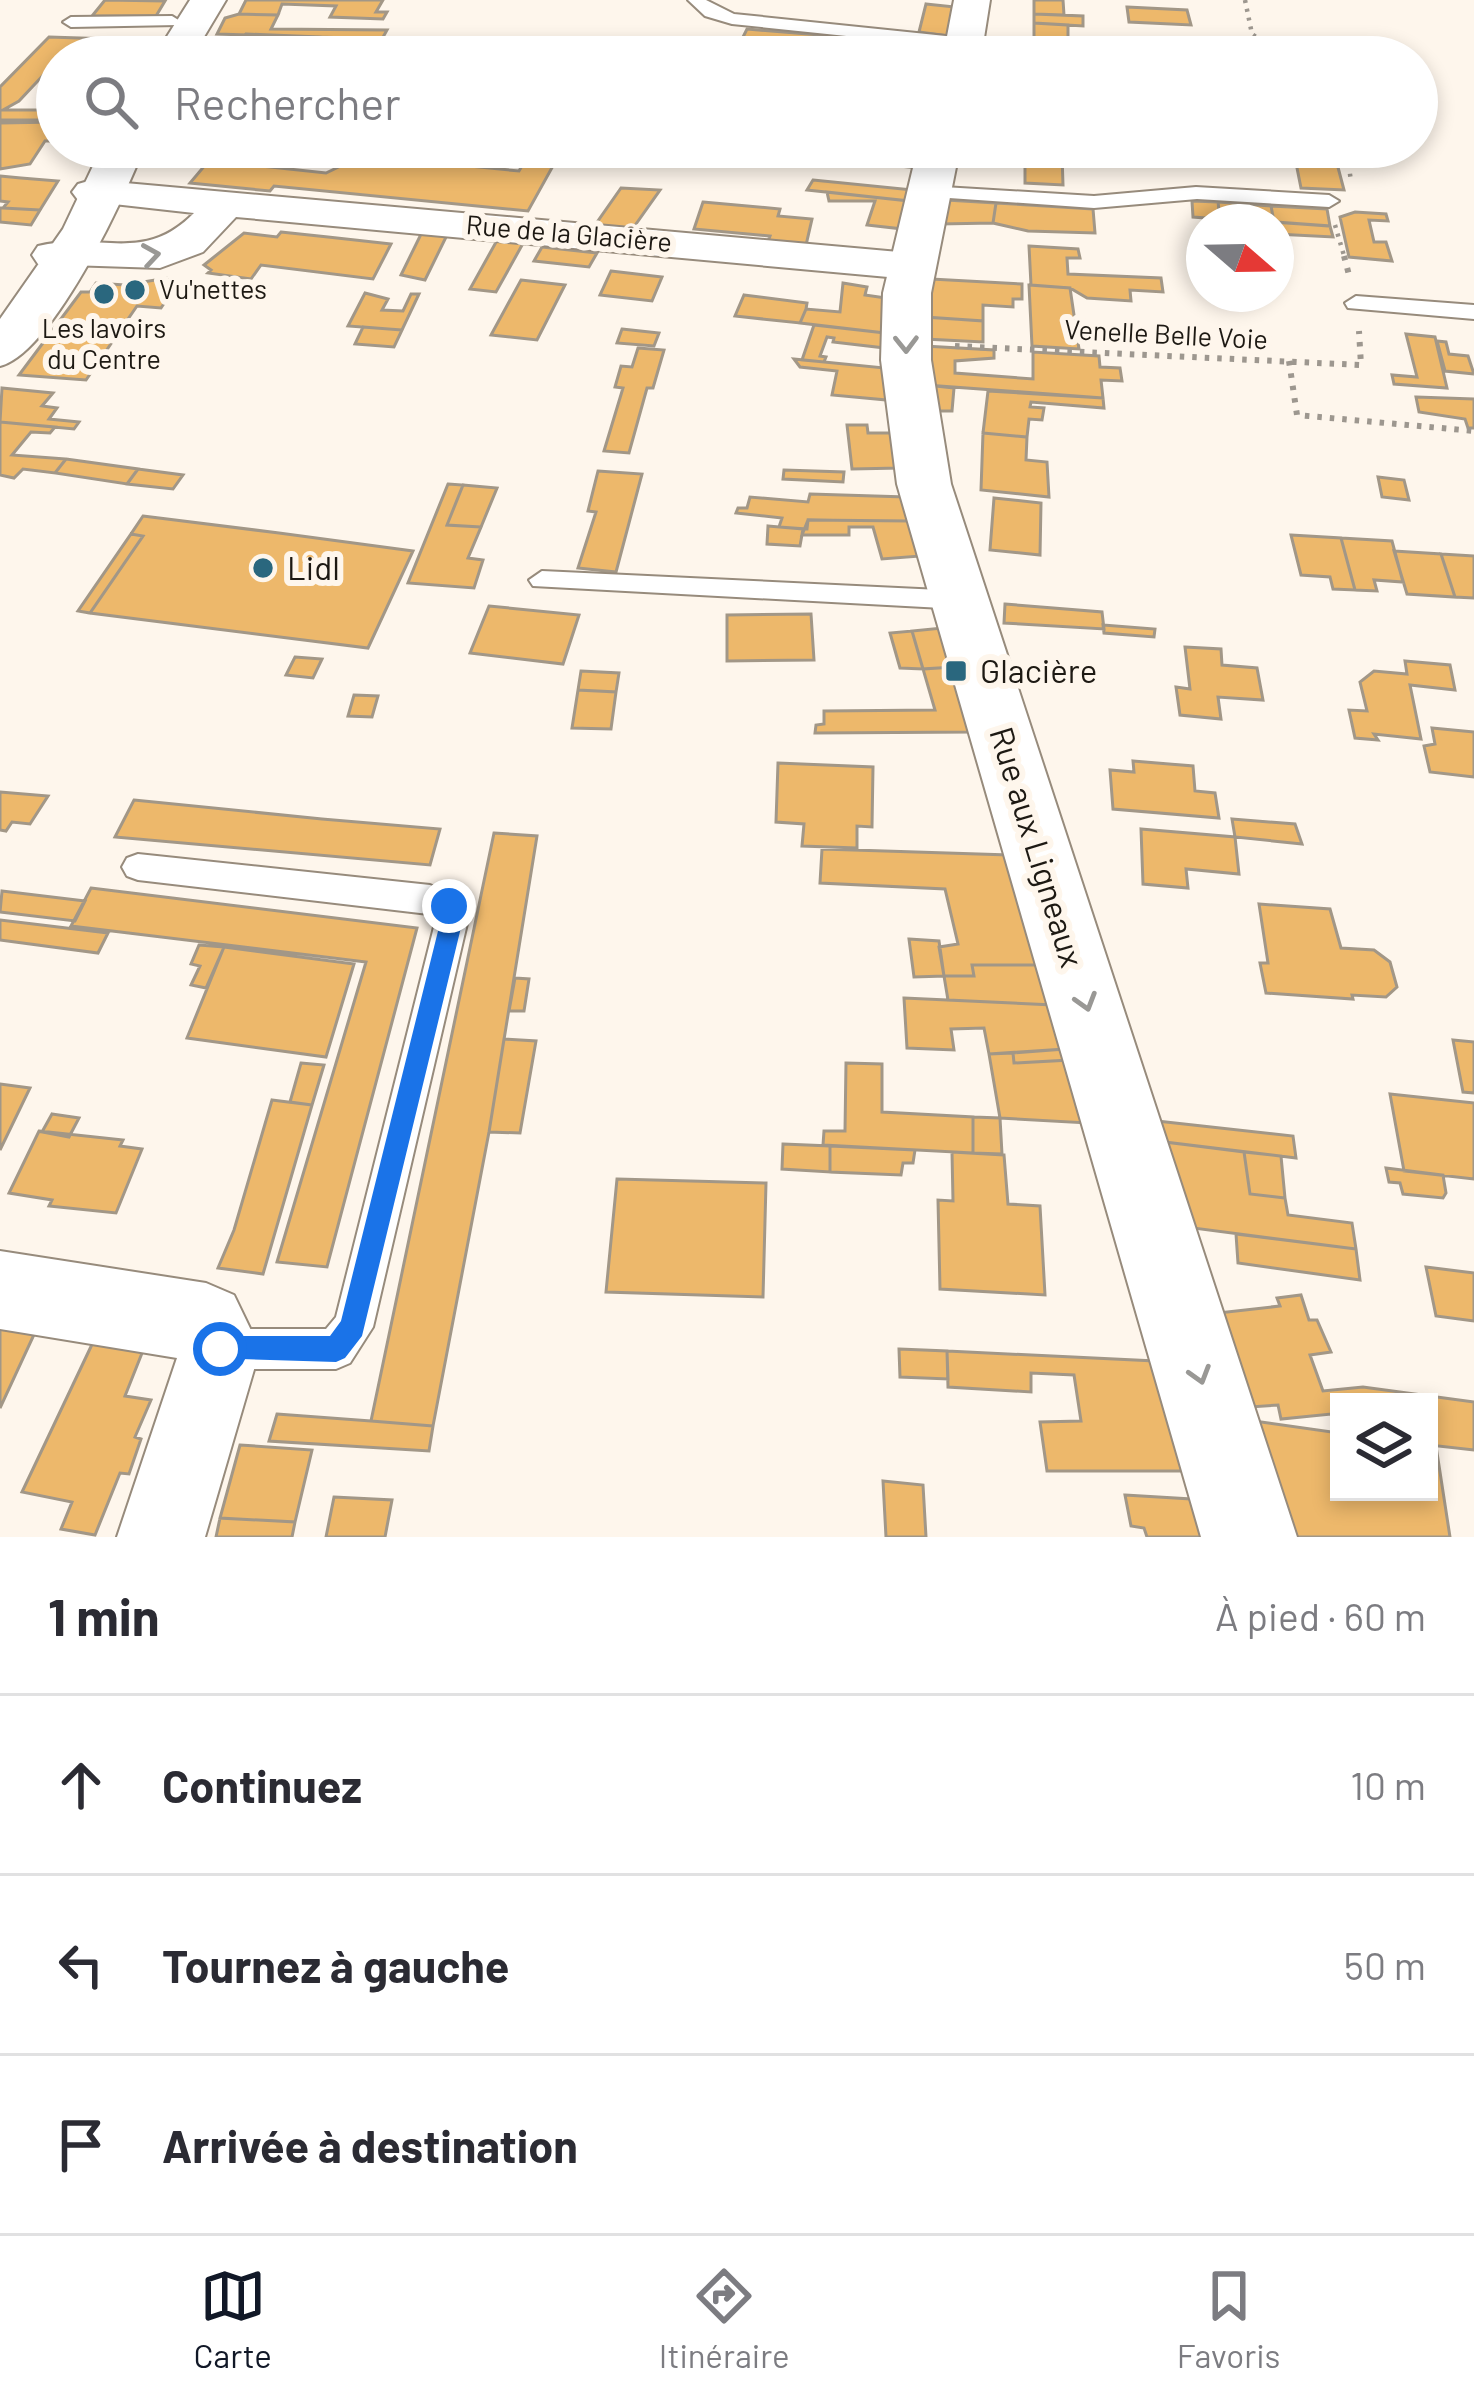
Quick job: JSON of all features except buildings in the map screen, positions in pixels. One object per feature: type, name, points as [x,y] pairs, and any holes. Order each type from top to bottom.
[{"type":"street","points":[[966,36],[972,0]]},
{"type":"street","name":"Rue aux Ligneaux","points":[[933,170],[910,266],[906,344],[923,484],[1249,1537]]},
{"type":"street","points":[[0,351],[62,256],[101,177]]},
{"type":"street","name":"Rue de la Glacière","points":[[101,177],[228,202],[910,266]]},
{"type":"street","points":[[0,326],[62,256],[144,258],[175,250],[228,202]]},
{"type":"street","points":[[0,1290],[206,1322],[212,1378],[161,1537]]},
{"type":"lane","points":[[696,0],[711,12],[732,19],[855,36]]},
{"type":"lane","points":[[71,22],[184,22]]},
{"type":"lane","points":[[933,170],[1094,202],[1108,198],[1176,200],[1196,193],[1329,201]]},
{"type":"lane","points":[[1356,303],[1474,312]]},
{"type":"lane","points":[[542,580],[961,600]]},
{"type":"lane","points":[[137,867],[430,898],[449,906],[453,915],[353,1327],[336,1349],[212,1378]]},
{"type":"path","points":[[1245,0],[1255,36]]},
{"type":"path","name":"Venelle Belle Voie","points":[[906,344],[1361,364],[1356,303]]},
{"type":"path","points":[[1289,362],[1297,415],[1474,430]]},
{"type":"place","name":"Vu'nettes","points":[[135,290]]},
{"type":"place","name":"Les lavoirs du Centre","points":[[104,294]]},
{"type":"place","name":"Lidl","points":[[263,568]]},
{"type":"place","name":"Glacière","points":[[956,671]]},
{"type":"route","points":[[220,1349],[336,1349],[353,1327],[453,915],[449,906]]}]
